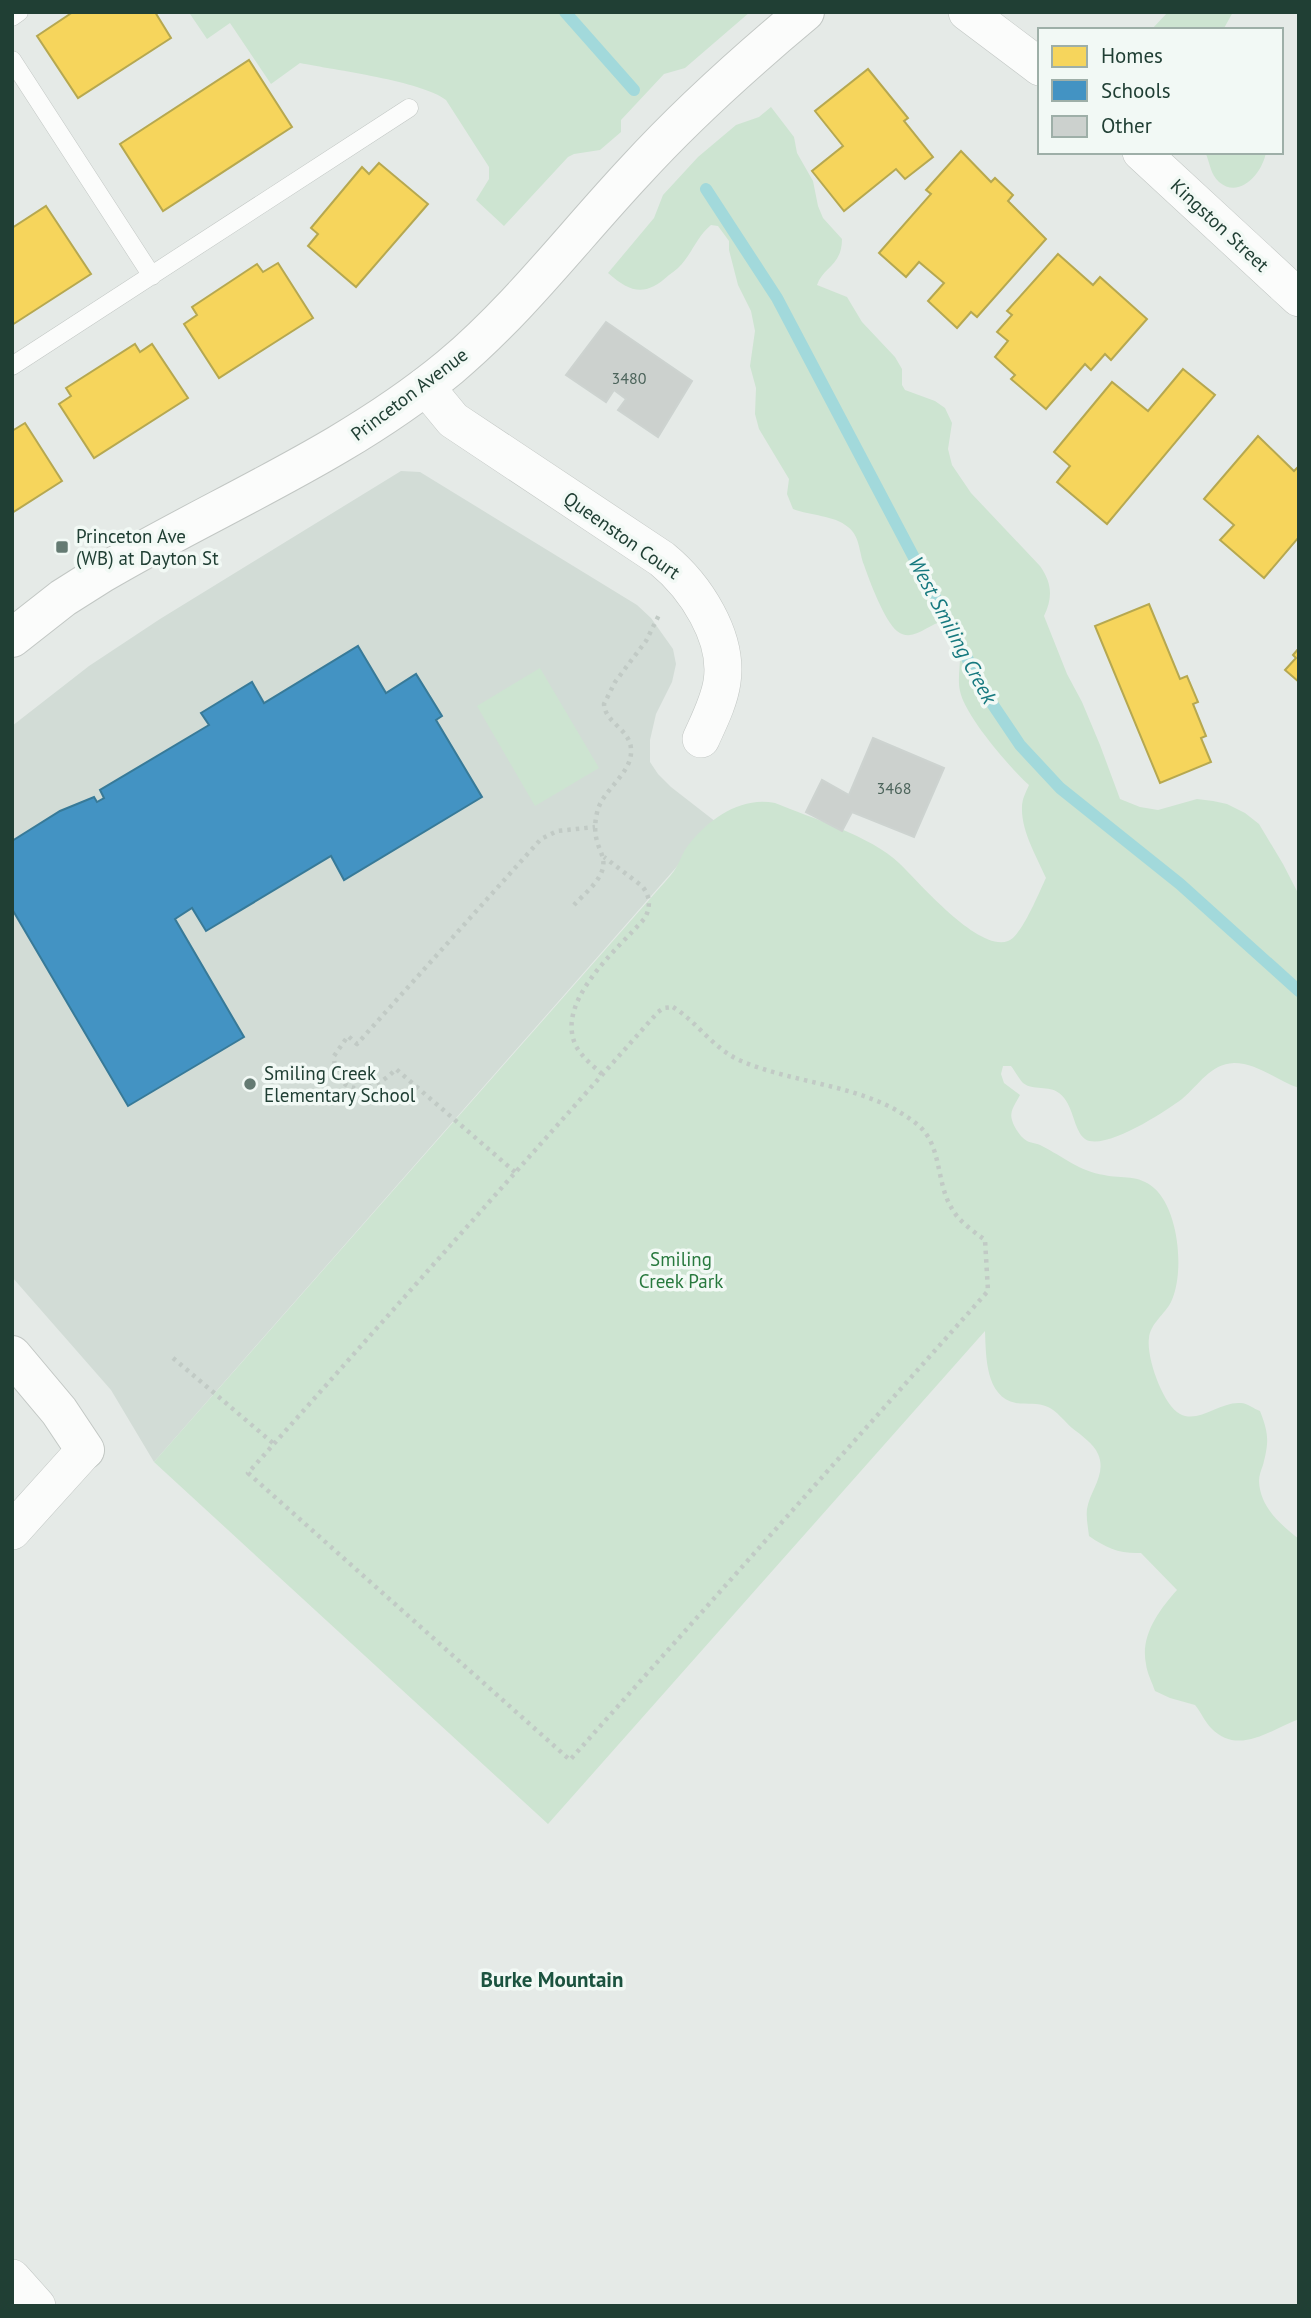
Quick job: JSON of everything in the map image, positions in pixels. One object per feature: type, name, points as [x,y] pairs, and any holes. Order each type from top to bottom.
[{"type":"street","name":"Princeton Avenue","points":[[12,638],[63,598],[101,574],[355,436],[452,365],[511,307],[635,170],[692,112],[805,12]]},
{"type":"street","points":[[967,12],[1038,65]]},
{"type":"street","name":"Kingston Street","points":[[1142,154],[1299,298]]},
{"type":"street","name":"Queenston Court","points":[[425,386],[453,420],[662,559],[689,583],[709,618],[722,665],[719,693],[701,739]]},
{"type":"street","points":[[12,1355],[47,1395],[85,1450],[12,1531]]},
{"type":"street","points":[[12,2278],[37,2306]]},
{"type":"lane","points":[[12,17],[19,12]]},
{"type":"lane","points":[[12,60],[152,276]]},
{"type":"lane","points":[[12,366],[410,108]]},
{"type":"path","points":[[602,1074],[575,1045],[571,1030],[573,1012],[582,991],[645,918],[649,904],[642,886],[603,856],[597,842],[596,816],[603,796],[627,766],[632,750],[625,734],[607,715],[604,704],[621,672],[646,641],[663,607]]},
{"type":"path","points":[[514,1172],[396,1069],[378,1085],[361,1090],[348,1086],[339,1077],[334,1056],[348,1036],[357,1044],[541,839],[557,831],[595,827]]},
{"type":"path","points":[[574,905],[601,873],[603,856]]},
{"type":"path","points":[[673,1007],[711,1041],[737,1059],[856,1094],[902,1114],[926,1132],[944,1193],[952,1210],[985,1240],[988,1291],[570,1760],[248,1473],[514,1172],[658,1012],[663,1008],[673,1007]]},
{"type":"path","points":[[173,1358],[274,1444]]},
{"type":"shaded area","name":"Smiling Creek Elementary School","points":[[401,471],[420,472],[637,605],[651,618],[673,649],[676,664],[672,682],[656,714],[650,740],[650,762],[671,787],[716,822],[154,1462],[111,1390],[12,1277],[12,726],[89,666],[160,619]]},
{"type":"green space","points":[[181,12],[750,12],[685,68],[664,74],[621,120],[621,132],[600,150],[568,157],[504,226],[476,200],[489,179],[489,167],[446,100],[418,87],[300,63],[271,84],[230,23],[207,39],[190,14]]},
{"type":"green space","points":[[1168,12],[1233,12],[1224,28],[1153,28]]},
{"type":"green space","name":"Smiling Creek Park","points":[[771,107],[794,137],[797,153],[813,181],[823,218],[842,239],[836,261],[817,285],[847,297],[862,322],[895,357],[902,369],[902,385],[905,390],[935,401],[945,408],[952,423],[948,449],[952,465],[971,493],[1044,572],[1050,590],[1044,616],[1100,745],[1120,799],[1140,807],[1158,810],[1197,799],[1227,804],[1245,813],[1259,824],[1299,895],[1299,1088],[1251,1066],[1226,1064],[1211,1071],[1182,1099],[1149,1120],[1120,1135],[1094,1142],[1081,1135],[1068,1104],[1059,1093],[1027,1085],[1011,1066],[1003,1066],[1001,1074],[1004,1083],[1020,1095],[1011,1117],[1024,1139],[1087,1171],[1142,1181],[1154,1188],[1169,1211],[1177,1242],[1178,1275],[1171,1302],[1150,1333],[1150,1357],[1162,1391],[1180,1414],[1195,1416],[1233,1403],[1246,1404],[1260,1411],[1267,1444],[1259,1477],[1260,1490],[1272,1514],[1299,1539],[1299,1719],[1254,1738],[1232,1740],[1211,1728],[1195,1705],[1155,1691],[1147,1667],[1146,1643],[1152,1624],[1177,1590],[1141,1553],[1114,1549],[1089,1536],[1087,1509],[1100,1468],[1096,1450],[1051,1409],[1016,1403],[998,1393],[989,1374],[985,1331],[548,1824],[154,1462],[668,879],[690,843],[717,818],[739,806],[763,802],[775,803],[840,828],[887,853],[950,913],[981,936],[996,942],[1008,941],[1019,931],[1046,878],[1030,844],[1022,816],[1023,801],[1029,785],[989,741],[964,702],[959,684],[960,648],[956,633],[944,622],[913,635],[897,631],[878,600],[852,531],[836,520],[793,509],[787,494],[789,479],[759,429],[755,414],[756,388],[750,366],[755,331],[751,311],[738,285],[729,241],[718,226],[711,225],[680,266],[653,287],[638,290],[631,288],[608,273],[654,218],[663,195],[698,157],[736,125],[759,117]]},
{"type":"green space","points":[[1206,154],[1266,154],[1255,175],[1242,186],[1227,187],[1216,179]]},
{"type":"green space","points":[[540,668],[599,768],[535,806],[477,706]]},
{"type":"building: Homes","points":[[73,12],[155,12],[171,38],[78,98],[37,36]]},
{"type":"building: Homes","points":[[249,60],[292,127],[163,211],[120,144]]},
{"type":"building: Homes","points":[[868,69],[908,118],[904,121],[933,157],[905,179],[896,169],[844,211],[812,171],[843,146],[815,111]]},
{"type":"building: Homes","points":[[961,151],[991,182],[995,178],[1013,195],[1008,201],[1046,239],[977,317],[971,312],[957,328],[928,301],[944,283],[919,262],[906,277],[879,253],[931,194],[926,190]]},
{"type":"building: Homes","points":[[379,163],[428,204],[356,287],[308,246],[318,234],[311,228],[362,167],[369,174]]},
{"type":"building: Homes","points":[[46,206],[91,274],[12,325],[12,228]]},
{"type":"building: Homes","points":[[1058,254],[1093,285],[1100,277],[1147,319],[1111,360],[1105,354],[1091,370],[1085,364],[1046,409],[1011,379],[1015,375],[995,357],[1008,341],[997,332],[1012,315],[1007,311]]},
{"type":"building: Homes","points":[[278,263],[313,318],[219,378],[184,324],[197,315],[192,307],[257,264],[263,272]]},
{"type":"building: Homes","points":[[135,344],[140,352],[152,344],[188,398],[94,458],[59,404],[71,396],[66,388]]},
{"type":"building: Homes","points":[[1183,369],[1215,395],[1107,524],[1057,482],[1070,466],[1054,452],[1112,382],[1148,411]]},
{"type":"building: Homes","points":[[25,423],[62,481],[12,513],[12,431]]},
{"type":"building: Homes","points":[[1258,436],[1294,471],[1299,466],[1299,537],[1264,578],[1220,540],[1234,525],[1204,499]]},
{"type":"building: Homes","points":[[1149,604],[1180,679],[1187,676],[1198,702],[1193,704],[1206,736],[1201,738],[1211,762],[1160,783],[1095,626]]},
{"type":"building: Homes","points":[[1299,648],[1299,682],[1285,670],[1296,658],[1293,655]]},
{"type":"building: Schools","points":[[358,646],[386,693],[416,674],[442,716],[436,720],[482,797],[344,880],[331,856],[206,931],[192,908],[175,919],[244,1037],[128,1106],[12,909],[12,841],[60,811],[94,797],[97,802],[104,798],[100,790],[209,725],[201,713],[252,682],[264,703]]},
{"type":"building: Other","points":[[606,322],[692,381],[658,437],[618,410],[626,399],[614,390],[606,402],[566,375]]},
{"type":"building: Other","points":[[873,738],[944,768],[914,837],[852,812],[842,831],[806,812],[822,780],[849,795]]},
{"type":"waterway","name":"West Smiling Creek","points":[[565,12],[634,90]]},
{"type":"waterway","name":"West Smiling Creek","points":[[706,189],[777,298],[987,696],[1020,745],[1060,788],[1180,884],[1299,991]]},
{"type":"place","name":"Princeton Ave (WB) at Dayton St","points":[[62,547]]},
{"type":"place","name":"Smiling Creek Elementary School","points":[[250,1084]]},
{"type":"district","name":"Burke Mountain","points":[[552,1979]]}]
